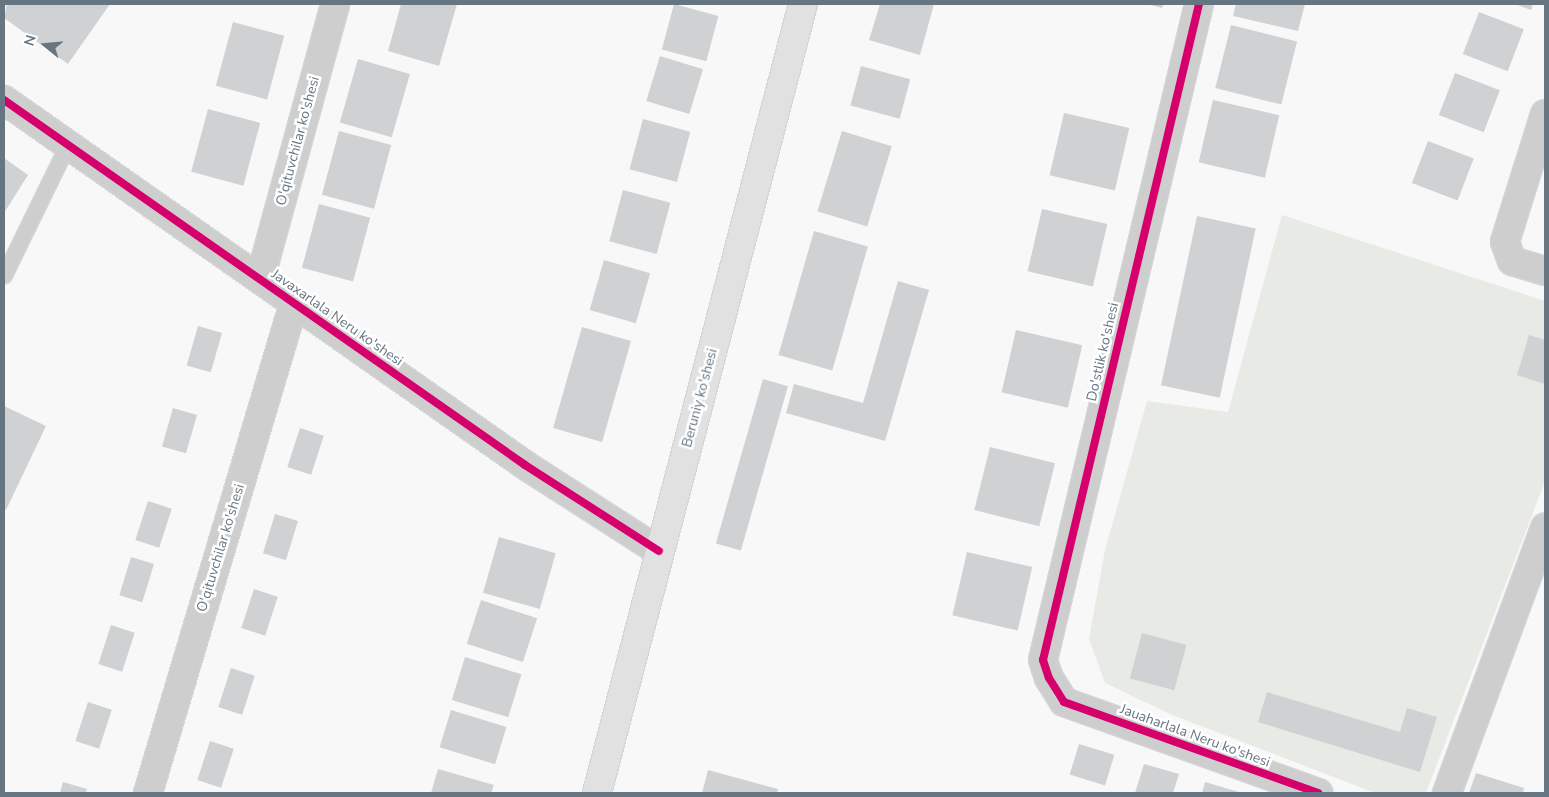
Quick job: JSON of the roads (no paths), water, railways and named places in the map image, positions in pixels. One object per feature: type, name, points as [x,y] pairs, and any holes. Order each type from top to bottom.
[{"type":"main road","name":"Beruniy ko'shesi","points":[[597,793],[803,4]]},
{"type":"street","name":"O'qituvchilar ko'shesi","points":[[260,279],[335,4]]},
{"type":"street","name":"Do'stlik ko'shesi","points":[[1064,702],[1049,678],[1043,660],[1046,639],[1199,4]]},
{"type":"street","name":"Javaxarlala Neru ko'shesi","points":[[4,100],[525,465],[659,551]]},
{"type":"street","points":[[1539,269],[1512,261],[1504,242],[1545,114]]},
{"type":"street","name":"O'qituvchilar ko'shesi","points":[[148,793],[294,303]]},
{"type":"street","points":[[1447,793],[1545,528]]},
{"type":"street","name":"Jauaharlala Neru ko'shesi","points":[[1064,702],[1318,793]]},
{"type":"lane","points":[[4,275],[68,144]]}]
